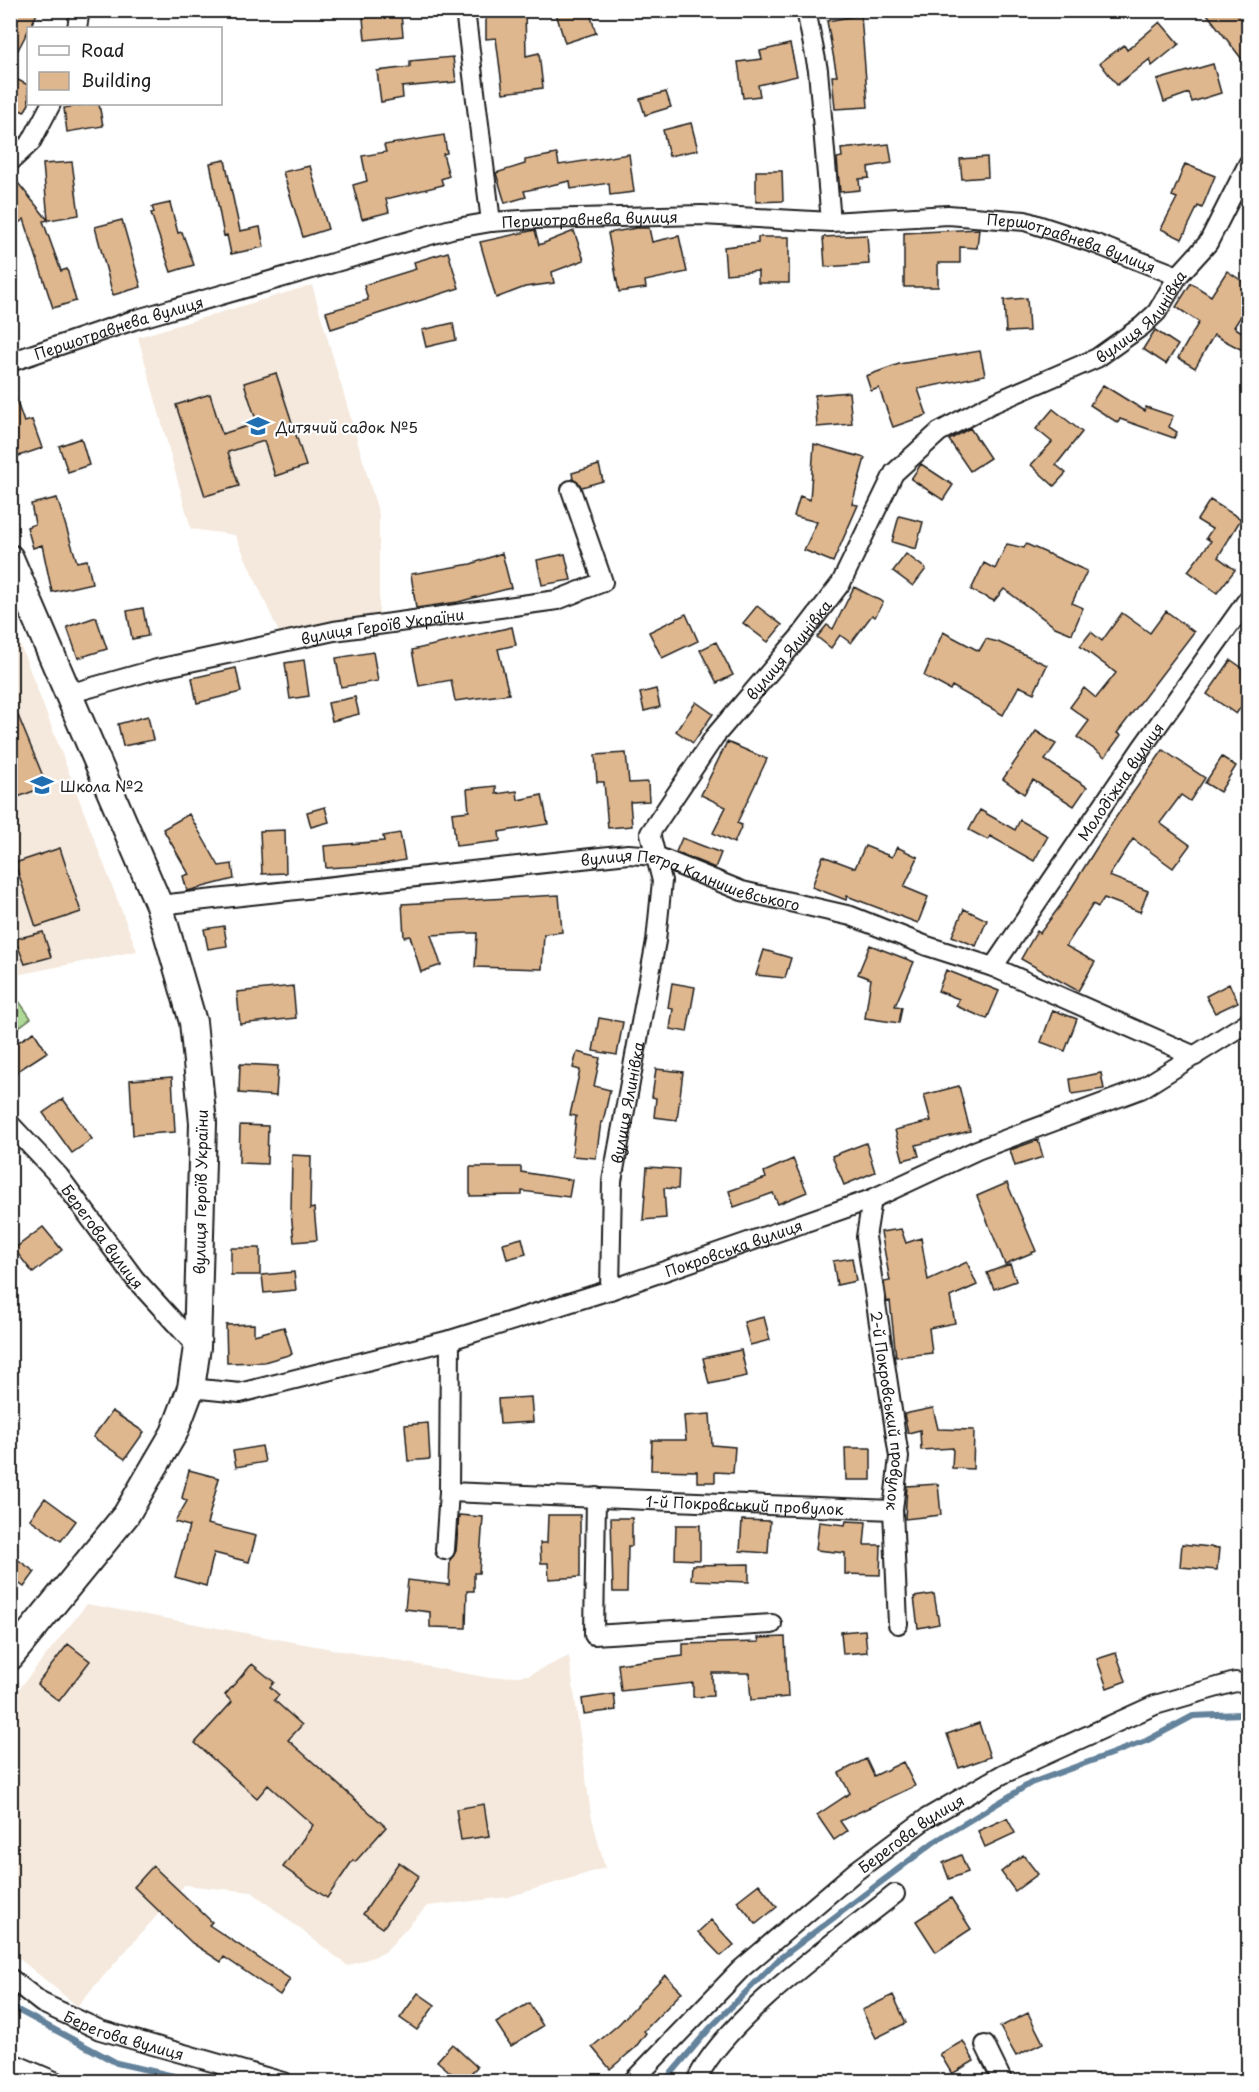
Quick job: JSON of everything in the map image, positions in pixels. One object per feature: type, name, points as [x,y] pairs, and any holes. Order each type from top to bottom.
[{"type":"main road","name":"вулиця Героїв України","points":[[10,558],[159,905],[193,1023],[203,1123],[197,1347],[191,1388],[174,1433],[126,1515],[10,1657]]},
{"type":"street","points":[[77,27],[80,10]]},
{"type":"street","points":[[465,10],[491,222]]},
{"type":"street","points":[[806,10],[818,70],[831,222]]},
{"type":"street","points":[[10,162],[31,142],[50,105]]},
{"type":"street","name":"вулиця Ялинівка","points":[[610,1290],[612,1180],[656,940],[662,881],[651,833],[715,736],[802,634],[841,583],[894,473],[939,432],[989,405],[1097,358],[1157,312],[1179,276],[1208,243],[1248,164]]},
{"type":"street","name":"Першотравнева вулиця","points":[[10,362],[134,320],[451,229],[491,222],[702,215],[831,222],[948,215],[1025,221],[1096,244],[1179,276]]},
{"type":"street","name":"вулиця Героїв України","points":[[68,694],[157,669],[334,631],[557,600],[603,582],[571,490]]},
{"type":"street","name":"Молодіжна вулиця","points":[[993,967],[1141,749],[1248,598]]},
{"type":"street","name":"вулиця Петра Калнишевського","points":[[159,905],[627,854],[656,856],[742,891],[851,916],[927,946],[993,967],[1195,1056]]},
{"type":"street","name":"Покровська вулиця","points":[[191,1388],[240,1393],[450,1340],[610,1290],[872,1199],[977,1150],[1141,1089],[1248,1022]]},
{"type":"street","name":"Берегова вулиця","points":[[10,1124],[59,1176],[135,1279],[197,1347]]},
{"type":"street","name":"2-й Покровський провулок","points":[[872,1199],[866,1237],[899,1457],[893,1510],[898,1624]]},
{"type":"street","points":[[445,1550],[449,1492],[450,1340]]},
{"type":"street","name":"1-й Покровський провулок","points":[[449,1492],[893,1510]]},
{"type":"street","points":[[596,1497],[594,1635],[772,1624]]},
{"type":"street","name":"Берегова вулиця","points":[[632,2082],[741,1969],[856,1871],[927,1818],[1003,1774],[1155,1705],[1235,1682],[1248,1684]]},
{"type":"street","points":[[696,2082],[700,2072],[731,2032],[796,1973],[895,1894]]},
{"type":"street","name":"Берегова вулиця","points":[[10,1978],[42,2003],[100,2030],[284,2082]]},
{"type":"street","points":[[985,2045],[1003,2082]]},
{"type":"street","points":[[10,2061],[57,2082]]},
{"type":"shaded area","name":"Дитячий садок №5","points":[[312,285],[379,515],[379,617],[281,637],[235,535],[191,529],[138,337]]},
{"type":"shaded area","name":"Школа №2","points":[[10,618],[137,951],[11,976],[10,976]]},
{"type":"shaded area","points":[[87,1604],[490,1678],[529,1675],[569,1656],[591,1814],[605,1868],[508,1897],[427,1906],[384,1953],[348,1966],[252,1892],[184,1885],[77,2006],[11,1952],[10,1700]]},
{"type":"green space","points":[[11,990],[31,1018],[10,1033]]},
{"type":"building","points":[[10,10],[39,10],[30,27],[27,27],[27,33],[10,65]]},
{"type":"building","points":[[486,10],[525,10],[526,56],[539,53],[543,88],[503,93],[496,38],[486,39]]},
{"type":"building","points":[[555,10],[589,10],[596,33],[565,43]]},
{"type":"building","points":[[1204,10],[1243,10],[1248,18],[1248,67]]},
{"type":"building","points":[[401,14],[403,36],[365,40],[363,18]]},
{"type":"building","points":[[861,15],[868,107],[835,109],[832,76],[837,76],[827,21]]},
{"type":"building","points":[[1160,22],[1179,44],[1152,66],[1150,59],[1117,85],[1100,63],[1124,45],[1127,50]]},
{"type":"building","points":[[790,44],[797,76],[758,85],[760,96],[743,98],[738,62],[762,59],[760,51]]},
{"type":"building","points":[[453,57],[456,82],[402,87],[403,98],[381,102],[377,71],[410,67],[410,61]]},
{"type":"building","points":[[1213,64],[1221,93],[1192,102],[1189,93],[1164,102],[1157,80]]},
{"type":"building","points":[[10,76],[27,84],[28,105],[24,112],[10,105]]},
{"type":"building","points":[[666,92],[671,107],[645,115],[640,99]]},
{"type":"building","points":[[99,105],[103,126],[67,132],[64,108]]},
{"type":"building","points":[[691,123],[698,150],[669,156],[663,130]]},
{"type":"building","points":[[444,135],[447,153],[443,154],[449,176],[441,179],[443,185],[386,199],[389,212],[362,219],[353,185],[367,181],[362,156],[386,152],[384,145]]},
{"type":"building","points":[[889,144],[892,163],[868,167],[869,178],[859,179],[860,190],[840,192],[837,158],[842,157],[841,149]]},
{"type":"building","points":[[557,154],[559,165],[629,154],[634,192],[610,195],[609,183],[571,189],[570,181],[524,191],[526,197],[505,203],[496,173],[525,164],[525,160]]},
{"type":"building","points":[[987,157],[988,177],[962,179],[960,159]]},
{"type":"building","points":[[225,160],[240,231],[260,227],[264,247],[231,254],[227,235],[224,236],[210,163]]},
{"type":"building","points":[[72,162],[79,215],[43,221],[61,271],[67,269],[76,301],[53,308],[24,219],[10,230],[10,173],[48,220],[43,164]]},
{"type":"building","points":[[1185,164],[1215,176],[1202,208],[1198,206],[1182,239],[1161,229],[1177,198],[1172,196]]},
{"type":"building","points":[[310,166],[328,229],[303,237],[283,172]]},
{"type":"building","points":[[756,171],[782,171],[783,201],[756,202]]},
{"type":"building","points":[[170,203],[178,233],[182,232],[194,265],[171,272],[151,213],[154,212],[152,207]]},
{"type":"building","points":[[122,220],[141,287],[113,295],[95,227]]},
{"type":"building","points":[[649,228],[652,242],[679,236],[687,272],[645,281],[646,288],[619,292],[608,233]]},
{"type":"building","points":[[979,229],[977,248],[960,247],[960,263],[938,263],[938,287],[904,287],[904,233]]},
{"type":"building","points":[[535,230],[539,245],[574,231],[584,260],[552,272],[554,283],[525,287],[496,298],[480,242]]},
{"type":"building","points":[[867,235],[869,264],[825,267],[823,237]]},
{"type":"building","points":[[758,237],[789,237],[789,283],[758,283],[758,271],[726,274],[724,247],[758,243]]},
{"type":"building","points":[[448,252],[459,288],[331,329],[326,312],[368,300],[364,285],[416,269],[414,262]]},
{"type":"building","points":[[1227,271],[1248,285],[1248,305],[1234,327],[1248,336],[1248,353],[1214,335],[1195,368],[1178,358],[1199,322],[1176,307],[1191,283],[1211,296]]},
{"type":"building","points":[[1027,298],[1029,331],[1006,332],[1004,300]]},
{"type":"building","points":[[453,323],[456,340],[426,347],[422,330]]},
{"type":"building","points":[[1155,330],[1178,345],[1166,364],[1143,349]]},
{"type":"building","points":[[980,351],[985,375],[918,389],[927,415],[893,427],[879,388],[871,391],[866,376],[899,364]]},
{"type":"building","points":[[276,373],[306,466],[275,476],[264,441],[228,452],[239,486],[205,496],[176,405],[210,394],[222,434],[257,423],[244,383]]},
{"type":"building","points":[[1103,385],[1145,411],[1146,407],[1173,416],[1169,427],[1177,432],[1174,438],[1120,419],[1118,423],[1090,405]]},
{"type":"building","points":[[10,391],[13,391],[24,422],[32,420],[42,448],[10,459]]},
{"type":"building","points":[[849,392],[852,424],[817,427],[815,395]]},
{"type":"building","points":[[1053,409],[1082,432],[1056,465],[1066,473],[1054,486],[1031,465],[1052,442],[1036,429]]},
{"type":"building","points":[[970,428],[990,458],[970,471],[949,440]]},
{"type":"building","points":[[81,438],[89,465],[68,472],[59,446]]},
{"type":"building","points":[[814,444],[865,458],[852,504],[858,505],[833,562],[804,550],[817,522],[794,516],[800,496],[810,500]]},
{"type":"building","points":[[921,464],[953,485],[943,500],[911,479]]},
{"type":"building","points":[[599,465],[603,481],[582,487],[573,479],[572,473]]},
{"type":"building","points":[[57,498],[77,562],[87,560],[92,583],[52,592],[42,545],[33,548],[27,527],[35,524],[31,504]]},
{"type":"building","points":[[1210,500],[1241,519],[1218,557],[1235,570],[1217,593],[1188,571],[1211,541],[1206,538],[1212,529],[1197,520]]},
{"type":"building","points":[[899,516],[923,522],[916,549],[892,542]]},
{"type":"building","points":[[1007,544],[1024,548],[1026,544],[1087,571],[1072,603],[1083,608],[1072,634],[1055,627],[1004,589],[994,601],[971,590],[984,563],[995,569]]},
{"type":"building","points":[[502,553],[511,588],[458,602],[416,608],[411,574],[471,564]]},
{"type":"building","points":[[565,554],[571,580],[542,585],[537,560]]},
{"type":"building","points":[[906,554],[926,569],[913,586],[893,571]]},
{"type":"building","points":[[854,587],[883,602],[875,617],[872,615],[851,643],[840,635],[831,648],[817,637],[827,625],[833,629]]},
{"type":"building","points":[[757,606],[782,625],[768,642],[743,623]]},
{"type":"building","points":[[143,608],[148,636],[132,639],[127,611]]},
{"type":"building","points":[[1166,611],[1194,632],[1117,733],[1121,735],[1105,757],[1077,737],[1089,721],[1070,707],[1084,688],[1096,698],[1116,673],[1080,646],[1091,632],[1102,641],[1122,613],[1150,633]]},
{"type":"building","points":[[686,614],[698,641],[662,658],[649,632]]},
{"type":"building","points":[[96,617],[107,649],[78,658],[67,627]]},
{"type":"building","points":[[512,627],[516,645],[498,649],[509,694],[455,701],[451,680],[419,686],[412,650]]},
{"type":"building","points":[[943,632],[979,651],[986,639],[998,642],[1047,665],[1034,693],[1019,686],[1003,715],[952,686],[950,690],[924,676]]},
{"type":"building","points":[[716,642],[733,675],[717,683],[700,650]]},
{"type":"building","points":[[373,652],[378,681],[341,687],[336,658]]},
{"type":"building","points":[[304,660],[309,696],[290,699],[285,663]]},
{"type":"building","points":[[1231,660],[1248,672],[1248,697],[1236,714],[1207,694]]},
{"type":"building","points":[[236,668],[241,692],[197,703],[192,678]]},
{"type":"building","points":[[656,689],[660,707],[644,711],[640,693]]},
{"type":"building","points":[[10,696],[47,786],[10,800]]},
{"type":"building","points":[[355,697],[359,714],[332,721],[328,703]]},
{"type":"building","points":[[696,702],[713,714],[693,743],[676,731]]},
{"type":"building","points":[[148,716],[153,740],[123,746],[118,724]]},
{"type":"building","points":[[1036,731],[1056,744],[1045,760],[1087,787],[1074,806],[1033,780],[1024,794],[1003,779]]},
{"type":"building","points":[[727,742],[767,759],[737,823],[742,825],[734,843],[713,833],[726,807],[701,795]]},
{"type":"building","points":[[1163,750],[1205,778],[1190,801],[1181,795],[1160,823],[1190,845],[1173,868],[1133,839],[1109,876],[1148,891],[1140,912],[1104,898],[1098,907],[1093,904],[1066,946],[1095,962],[1078,991],[1021,959],[1037,931],[1040,933],[1060,906],[1116,817]]},
{"type":"building","points":[[626,753],[629,783],[648,782],[649,801],[630,802],[632,826],[608,828],[604,782],[597,782],[595,755]]},
{"type":"building","points":[[1222,757],[1236,766],[1220,792],[1205,783]]},
{"type":"building","points":[[496,786],[496,794],[517,791],[518,800],[542,795],[548,824],[499,832],[500,841],[456,846],[452,813],[469,811],[467,789]]},
{"type":"building","points":[[325,807],[329,822],[311,827],[307,812]]},
{"type":"building","points":[[980,810],[1015,830],[1020,820],[1048,836],[1034,861],[990,836],[988,840],[969,830]]},
{"type":"building","points":[[189,814],[219,866],[232,864],[234,879],[187,891],[183,876],[189,874],[163,829]]},
{"type":"building","points":[[285,830],[286,873],[262,874],[260,831]]},
{"type":"building","points":[[400,833],[405,860],[379,865],[326,868],[324,846],[384,841],[383,836]]},
{"type":"building","points":[[682,838],[721,853],[715,868],[676,852]]},
{"type":"building","points":[[865,846],[892,857],[897,847],[918,857],[904,887],[928,897],[918,923],[847,896],[846,900],[812,887],[823,856],[855,868]]},
{"type":"building","points":[[60,848],[81,912],[36,927],[15,863]]},
{"type":"building","points":[[559,895],[562,932],[544,934],[542,969],[475,967],[477,933],[468,933],[431,935],[441,965],[421,972],[410,936],[404,937],[402,904]]},
{"type":"building","points":[[964,909],[987,920],[976,946],[952,936]]},
{"type":"building","points":[[224,926],[227,946],[208,949],[204,929]]},
{"type":"building","points":[[43,932],[51,957],[25,964],[15,939]]},
{"type":"building","points":[[870,945],[914,962],[895,1006],[902,1007],[899,1023],[865,1018],[871,979],[858,974]]},
{"type":"building","points":[[764,950],[791,958],[785,978],[756,975]]},
{"type":"building","points":[[946,970],[999,991],[987,1019],[956,1006],[959,999],[938,991]]},
{"type":"building","points":[[672,983],[695,987],[687,1032],[670,1029],[673,1009],[668,1008]]},
{"type":"building","points":[[1229,984],[1238,1002],[1215,1013],[1206,996]]},
{"type":"building","points":[[293,986],[296,1018],[240,1024],[237,992]]},
{"type":"building","points":[[1053,1010],[1077,1019],[1065,1051],[1041,1042]]},
{"type":"building","points":[[599,1018],[623,1022],[617,1055],[593,1051]]},
{"type":"building","points":[[34,1032],[47,1052],[10,1076],[10,1047]]},
{"type":"building","points":[[577,1052],[600,1058],[594,1086],[610,1090],[603,1122],[601,1122],[596,1158],[572,1156],[576,1116],[570,1115],[580,1070],[573,1068]]},
{"type":"building","points":[[240,1064],[278,1066],[276,1096],[239,1093]]},
{"type":"building","points":[[656,1069],[683,1072],[677,1120],[654,1117],[656,1098],[652,1097]]},
{"type":"building","points":[[1101,1073],[1104,1089],[1072,1094],[1070,1079]]},
{"type":"building","points":[[172,1077],[175,1132],[133,1135],[130,1080]]},
{"type":"building","points":[[959,1086],[970,1131],[916,1145],[919,1156],[903,1160],[895,1130],[931,1121],[924,1095]]},
{"type":"building","points":[[63,1099],[92,1139],[72,1153],[43,1113]]},
{"type":"building","points":[[240,1125],[268,1126],[267,1164],[239,1163]]},
{"type":"building","points":[[1038,1140],[1043,1157],[1015,1166],[1010,1150]]},
{"type":"building","points":[[866,1143],[875,1172],[844,1185],[832,1156]]},
{"type":"building","points":[[292,1155],[311,1156],[310,1209],[314,1208],[317,1240],[294,1242],[291,1212]]},
{"type":"building","points":[[793,1159],[807,1192],[778,1204],[773,1193],[734,1207],[729,1191],[766,1178],[764,1172]]},
{"type":"building","points":[[470,1167],[521,1167],[521,1172],[572,1180],[569,1197],[522,1191],[522,1195],[470,1196]]},
{"type":"building","points":[[647,1167],[679,1169],[678,1189],[664,1188],[666,1218],[643,1220]]},
{"type":"building","points":[[1007,1183],[1036,1251],[1005,1264],[977,1196]]},
{"type":"building","points":[[43,1227],[62,1250],[33,1273],[14,1249]]},
{"type":"building","points":[[901,1229],[906,1243],[921,1238],[928,1280],[967,1262],[977,1285],[950,1297],[955,1323],[929,1328],[932,1353],[896,1357],[890,1301],[887,1302],[884,1282],[890,1281],[881,1232]]},
{"type":"building","points":[[522,1238],[526,1254],[507,1259],[503,1243]]},
{"type":"building","points":[[231,1248],[260,1248],[260,1275],[231,1275]]},
{"type":"building","points":[[852,1258],[856,1281],[837,1285],[833,1261]]},
{"type":"building","points":[[1010,1264],[1016,1281],[994,1289],[987,1273]]},
{"type":"building","points":[[294,1272],[296,1290],[264,1293],[262,1275]]},
{"type":"building","points":[[764,1317],[770,1340],[750,1345],[744,1322]]},
{"type":"building","points":[[254,1324],[254,1335],[284,1327],[292,1354],[264,1362],[227,1363],[226,1325]]},
{"type":"building","points":[[741,1350],[747,1376],[709,1384],[703,1358]]},
{"type":"building","points":[[531,1397],[533,1422],[500,1424],[498,1399]]},
{"type":"building","points":[[933,1408],[938,1429],[974,1430],[973,1469],[952,1468],[953,1448],[921,1450],[920,1430],[908,1433],[904,1414]]},
{"type":"building","points":[[112,1411],[144,1432],[125,1459],[93,1437]]},
{"type":"building","points":[[710,1414],[712,1445],[735,1447],[733,1473],[715,1472],[715,1482],[697,1482],[697,1471],[651,1470],[652,1440],[686,1440],[684,1416]]},
{"type":"building","points":[[428,1423],[430,1459],[408,1461],[405,1425]]},
{"type":"building","points":[[262,1446],[265,1462],[236,1467],[233,1451]]},
{"type":"building","points":[[845,1448],[871,1448],[871,1480],[846,1480]]},
{"type":"building","points":[[189,1470],[219,1478],[207,1524],[256,1536],[249,1562],[214,1553],[206,1586],[175,1577],[189,1526],[175,1522],[187,1501],[182,1498]]},
{"type":"building","points":[[938,1484],[941,1515],[905,1519],[907,1486]]},
{"type":"building","points":[[45,1498],[76,1521],[61,1541],[30,1519]]},
{"type":"building","points":[[459,1515],[483,1517],[479,1573],[474,1573],[474,1591],[467,1591],[466,1628],[430,1627],[430,1612],[405,1609],[408,1580],[449,1585],[450,1560],[456,1551]]},
{"type":"building","points":[[548,1515],[580,1515],[580,1577],[549,1579],[548,1563],[541,1563],[540,1543],[547,1543]]},
{"type":"building","points":[[611,1518],[632,1518],[632,1546],[628,1546],[627,1592],[613,1592]]},
{"type":"building","points":[[742,1520],[770,1521],[768,1553],[740,1551]]},
{"type":"building","points":[[846,1521],[866,1522],[864,1545],[881,1545],[880,1575],[845,1574],[845,1553],[816,1550],[819,1522],[845,1525]]},
{"type":"building","points":[[676,1525],[700,1525],[700,1560],[675,1559]]},
{"type":"building","points":[[1182,1544],[1219,1548],[1217,1570],[1180,1567]]},
{"type":"building","points":[[17,1559],[35,1572],[24,1587],[10,1577],[10,1568]]},
{"type":"building","points":[[749,1564],[749,1582],[691,1580],[692,1565]]},
{"type":"building","points":[[934,1594],[939,1624],[918,1628],[914,1597]]},
{"type":"building","points":[[865,1630],[867,1652],[843,1654],[841,1632]]},
{"type":"building","points":[[785,1637],[788,1697],[751,1700],[749,1673],[712,1673],[713,1696],[693,1697],[693,1683],[621,1691],[618,1664],[683,1656],[683,1644],[759,1642],[758,1638]]},
{"type":"building","points":[[68,1644],[90,1661],[59,1701],[37,1684]]},
{"type":"building","points":[[1116,1653],[1126,1681],[1107,1688],[1097,1659]]},
{"type":"building","points":[[252,1664],[274,1682],[270,1687],[279,1695],[274,1700],[302,1725],[288,1740],[386,1827],[355,1862],[353,1860],[327,1898],[283,1867],[313,1825],[268,1785],[257,1798],[195,1743],[232,1702],[225,1695]]},
{"type":"building","points":[[614,1694],[616,1710],[584,1714],[582,1699]]},
{"type":"building","points":[[979,1723],[990,1757],[959,1768],[947,1734]]},
{"type":"building","points":[[866,1759],[874,1776],[903,1762],[915,1786],[840,1821],[847,1831],[834,1840],[817,1815],[850,1793],[839,1773]]},
{"type":"building","points":[[484,1804],[489,1836],[461,1840],[456,1809]]},
{"type":"building","points":[[1007,1818],[1015,1833],[985,1847],[978,1831]]},
{"type":"building","points":[[961,1855],[968,1872],[949,1879],[943,1863]]},
{"type":"building","points":[[1023,1855],[1038,1874],[1015,1891],[1001,1872]]},
{"type":"building","points":[[399,1862],[419,1876],[383,1928],[363,1914]]},
{"type":"building","points":[[153,1866],[212,1922],[209,1925],[290,1979],[280,1995],[224,1957],[221,1962],[192,1943],[134,1887]]},
{"type":"building","points":[[759,1884],[777,1907],[756,1924],[737,1901]]},
{"type":"building","points":[[951,1898],[971,1929],[936,1952],[916,1921]]},
{"type":"building","points":[[711,1920],[734,1945],[721,1956],[698,1932]]},
{"type":"building","points":[[665,1975],[682,1992],[644,2031],[646,2033],[635,2048],[610,2069],[592,2047],[619,2024]]},
{"type":"building","points":[[418,1993],[435,2005],[417,2030],[400,2018]]},
{"type":"building","points":[[893,1995],[906,2023],[876,2038],[862,2010]]},
{"type":"building","points":[[529,2003],[543,2026],[511,2046],[496,2023]]},
{"type":"building","points":[[1028,2013],[1043,2043],[1016,2056],[1000,2027]]},
{"type":"building","points":[[963,2041],[974,2061],[952,2074],[940,2054]]},
{"type":"building","points":[[452,2044],[477,2067],[462,2082],[437,2061]]},
{"type":"waterway","points":[[664,2082],[710,2028],[779,1959],[934,1842],[1031,1783],[1146,1741],[1193,1716],[1241,1714],[1248,1717]]},
{"type":"waterway","points":[[10,2006],[117,2063],[200,2082]]},
{"type":"place","name":"Дитячий садок №5","points":[[258,426]]},
{"type":"place","name":"Школа №2","points":[[42,785]]}]
